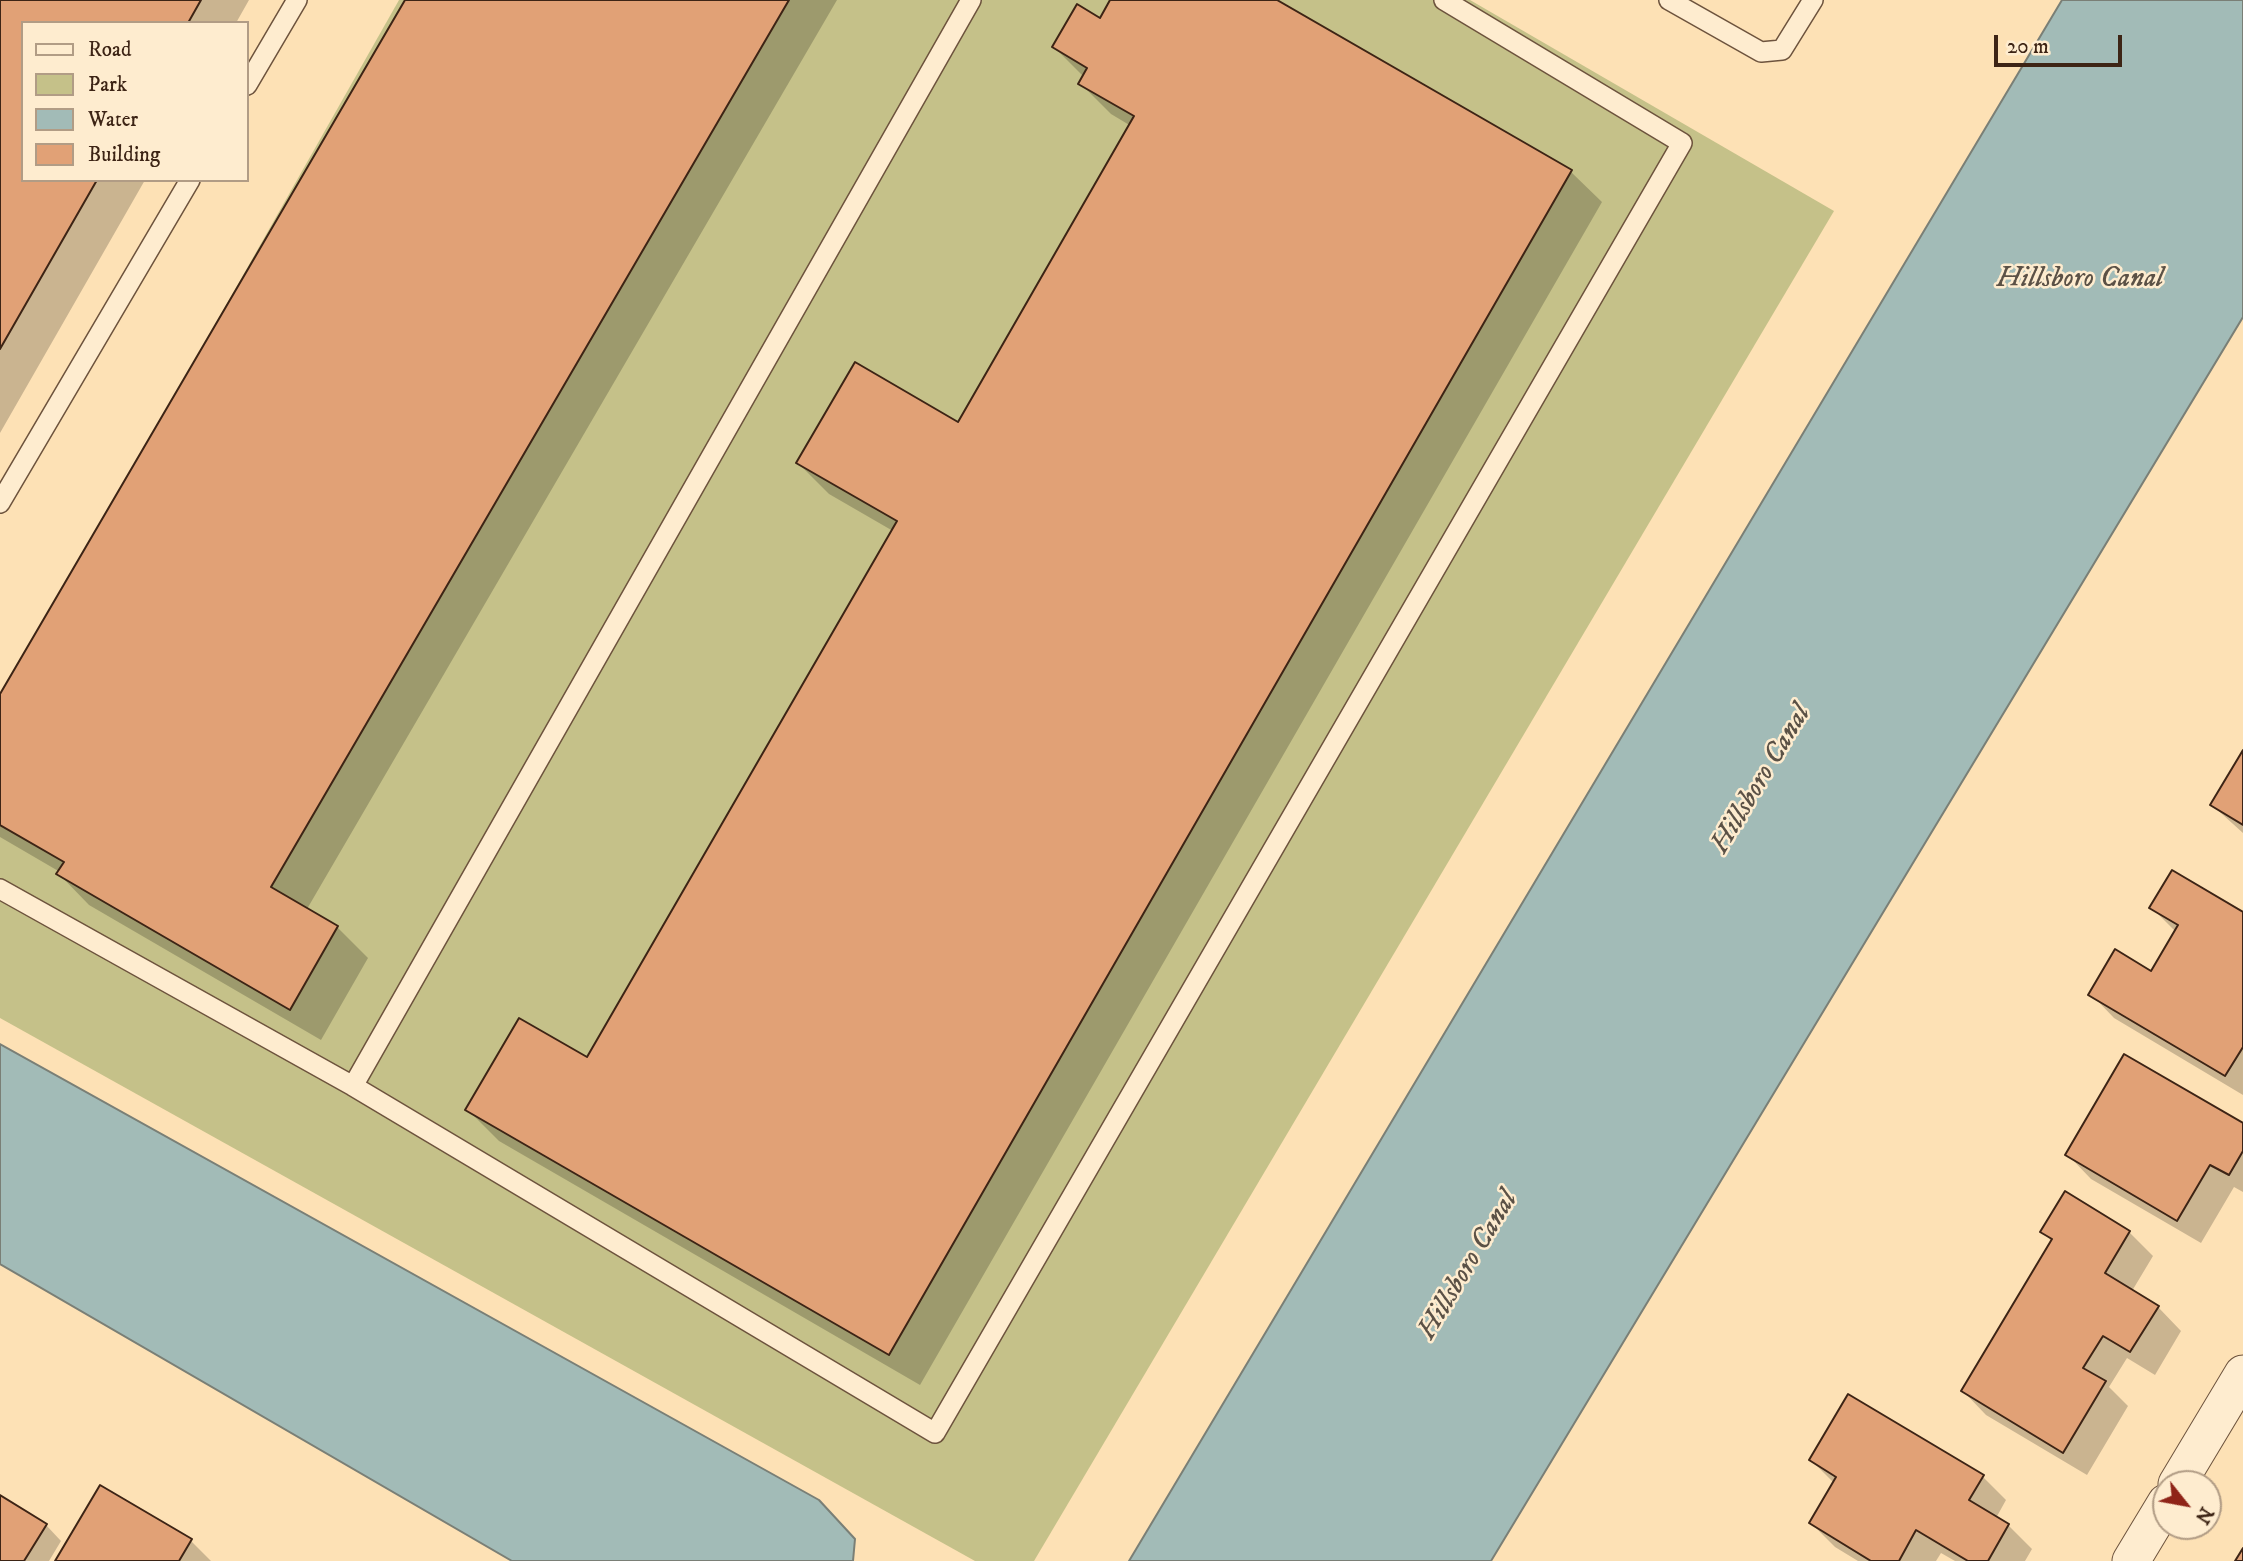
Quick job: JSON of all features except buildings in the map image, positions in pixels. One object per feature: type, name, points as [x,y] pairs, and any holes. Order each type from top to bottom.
[{"type":"street","points":[[2185,1470],[2243,1374]]},
{"type":"street","points":[[2131,1561],[2152,1526]]},
{"type":"lane","points":[[248,83],[297,0]]},
{"type":"lane","points":[[353,1086],[971,0]]},
{"type":"lane","points":[[0,889],[353,1086],[935,1433],[1682,143],[1444,0]]},
{"type":"lane","points":[[1670,0],[1761,52],[1782,50],[1813,0]]},
{"type":"lane","points":[[0,503],[190,182]]},
{"type":"green space","points":[[399,0],[1470,0],[1834,211],[1034,1561],[975,1561],[0,1018],[0,704]]},
{"type":"water","name":"Hillsboro Canal","points":[[2062,0],[2243,0],[2243,317],[1491,1561],[1129,1561]]},
{"type":"water","points":[[0,1044],[819,1500],[855,1539],[853,1561],[512,1561],[0,1264]]}]
